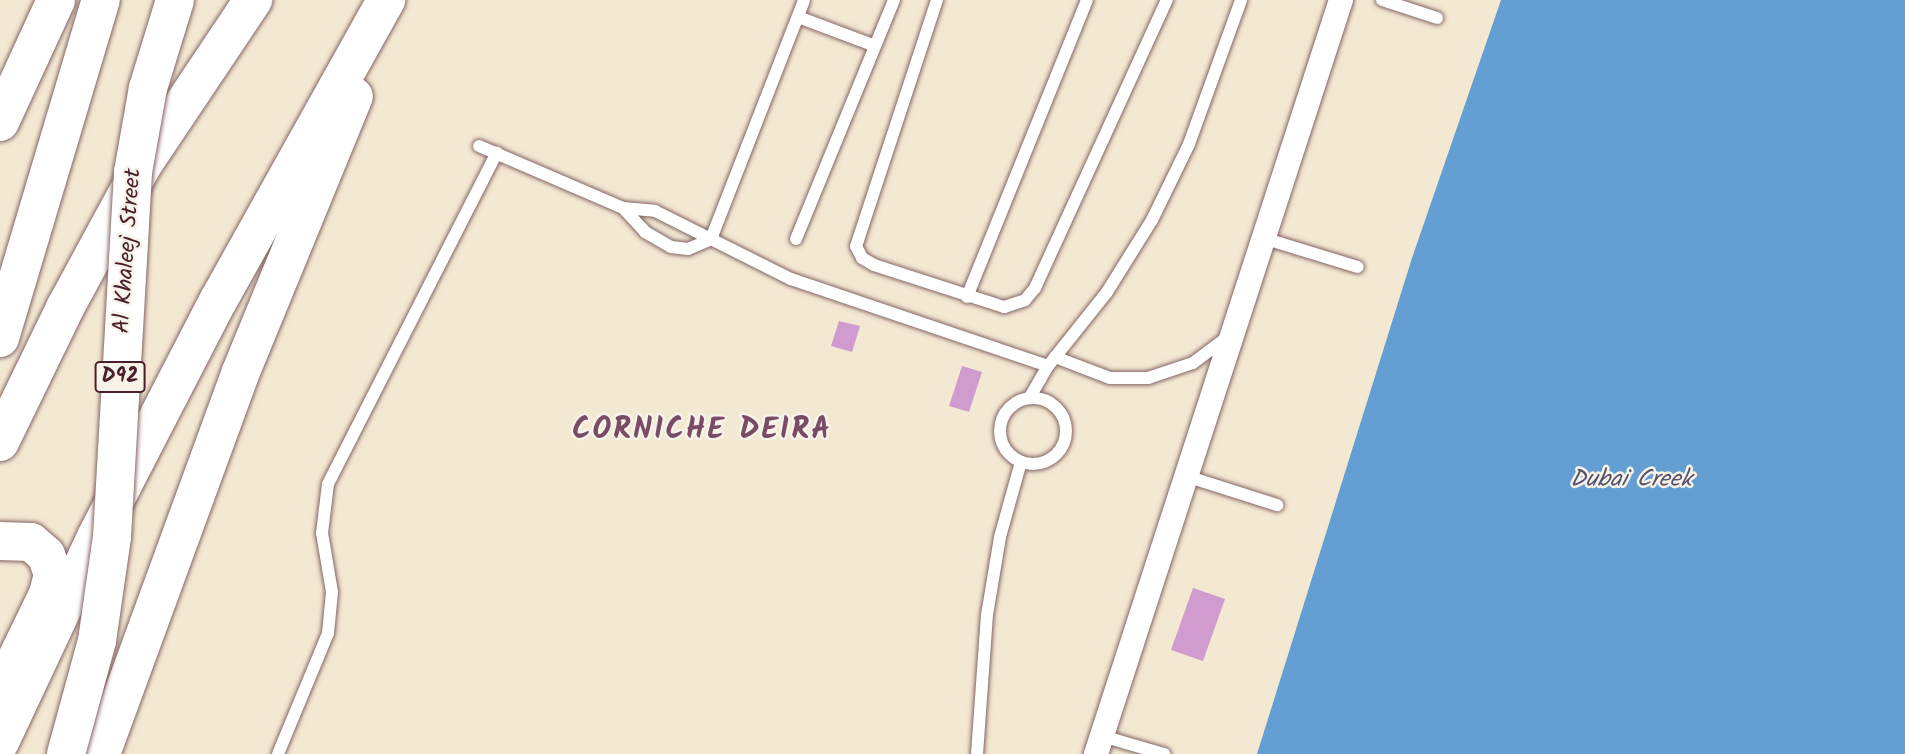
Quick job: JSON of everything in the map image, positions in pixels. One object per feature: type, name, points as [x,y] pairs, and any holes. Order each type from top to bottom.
[{"type":"main road","points":[[0,122],[56,0]]},
{"type":"main road","points":[[0,338],[101,0]]},
{"type":"main road","name":"Al Khaleej Street","points":[[66,754],[97,641],[112,537],[133,172],[148,88],[175,0]]},
{"type":"main road","points":[[0,442],[65,306],[142,166],[253,0]]},
{"type":"main road","points":[[0,742],[96,537],[218,300],[386,0]]},
{"type":"main road","points":[[101,754],[240,374],[335,140],[399,0]]},
{"type":"main road","points":[[0,541],[31,542],[46,555],[53,574],[48,594],[0,693]]},
{"type":"street","points":[[1099,745],[1341,0]]},
{"type":"lane","points":[[623,208],[645,232],[671,247],[688,249],[710,239],[804,0]]},
{"type":"lane","points":[[796,239],[894,0]]},
{"type":"lane","points":[[937,0],[856,246],[868,262],[967,297],[1004,307],[1025,300],[1035,288],[1167,0]]},
{"type":"lane","points":[[967,297],[1087,0]]},
{"type":"lane","points":[[1021,462],[1001,441],[1001,422],[1012,405],[1030,397],[1051,361],[1107,292],[1167,192],[1202,111],[1241,0]]},
{"type":"lane","points":[[1382,0],[1437,18]]},
{"type":"lane","points":[[798,16],[875,46]]},
{"type":"lane","points":[[479,146],[623,208],[654,211],[791,279],[1111,378],[1148,378],[1193,363],[1231,334]]},
{"type":"lane","points":[[278,754],[328,634],[332,592],[321,533],[328,484],[497,153]]},
{"type":"lane","points":[[1263,238],[1358,267]]},
{"type":"lane","points":[[1021,462],[1051,460],[1067,435],[1058,407],[1030,397]]},
{"type":"lane","points":[[977,754],[986,615],[1000,537],[1021,462]]},
{"type":"lane","points":[[1186,476],[1277,505]]},
{"type":"lane","points":[[1099,745],[1164,754]]},
{"type":"water","name":"Dubai Creek","points":[[1501,0],[1905,0],[1905,754],[1257,754],[1412,258]]},
{"type":"building","points":[[839,321],[860,326],[852,352],[831,346]]},
{"type":"building","points":[[962,366],[982,372],[969,412],[949,406]]},
{"type":"building","points":[[1193,588],[1225,599],[1203,661],[1171,650]]},
{"type":"district","name":"CORNICHE DEIRA","points":[[702,430]]}]
